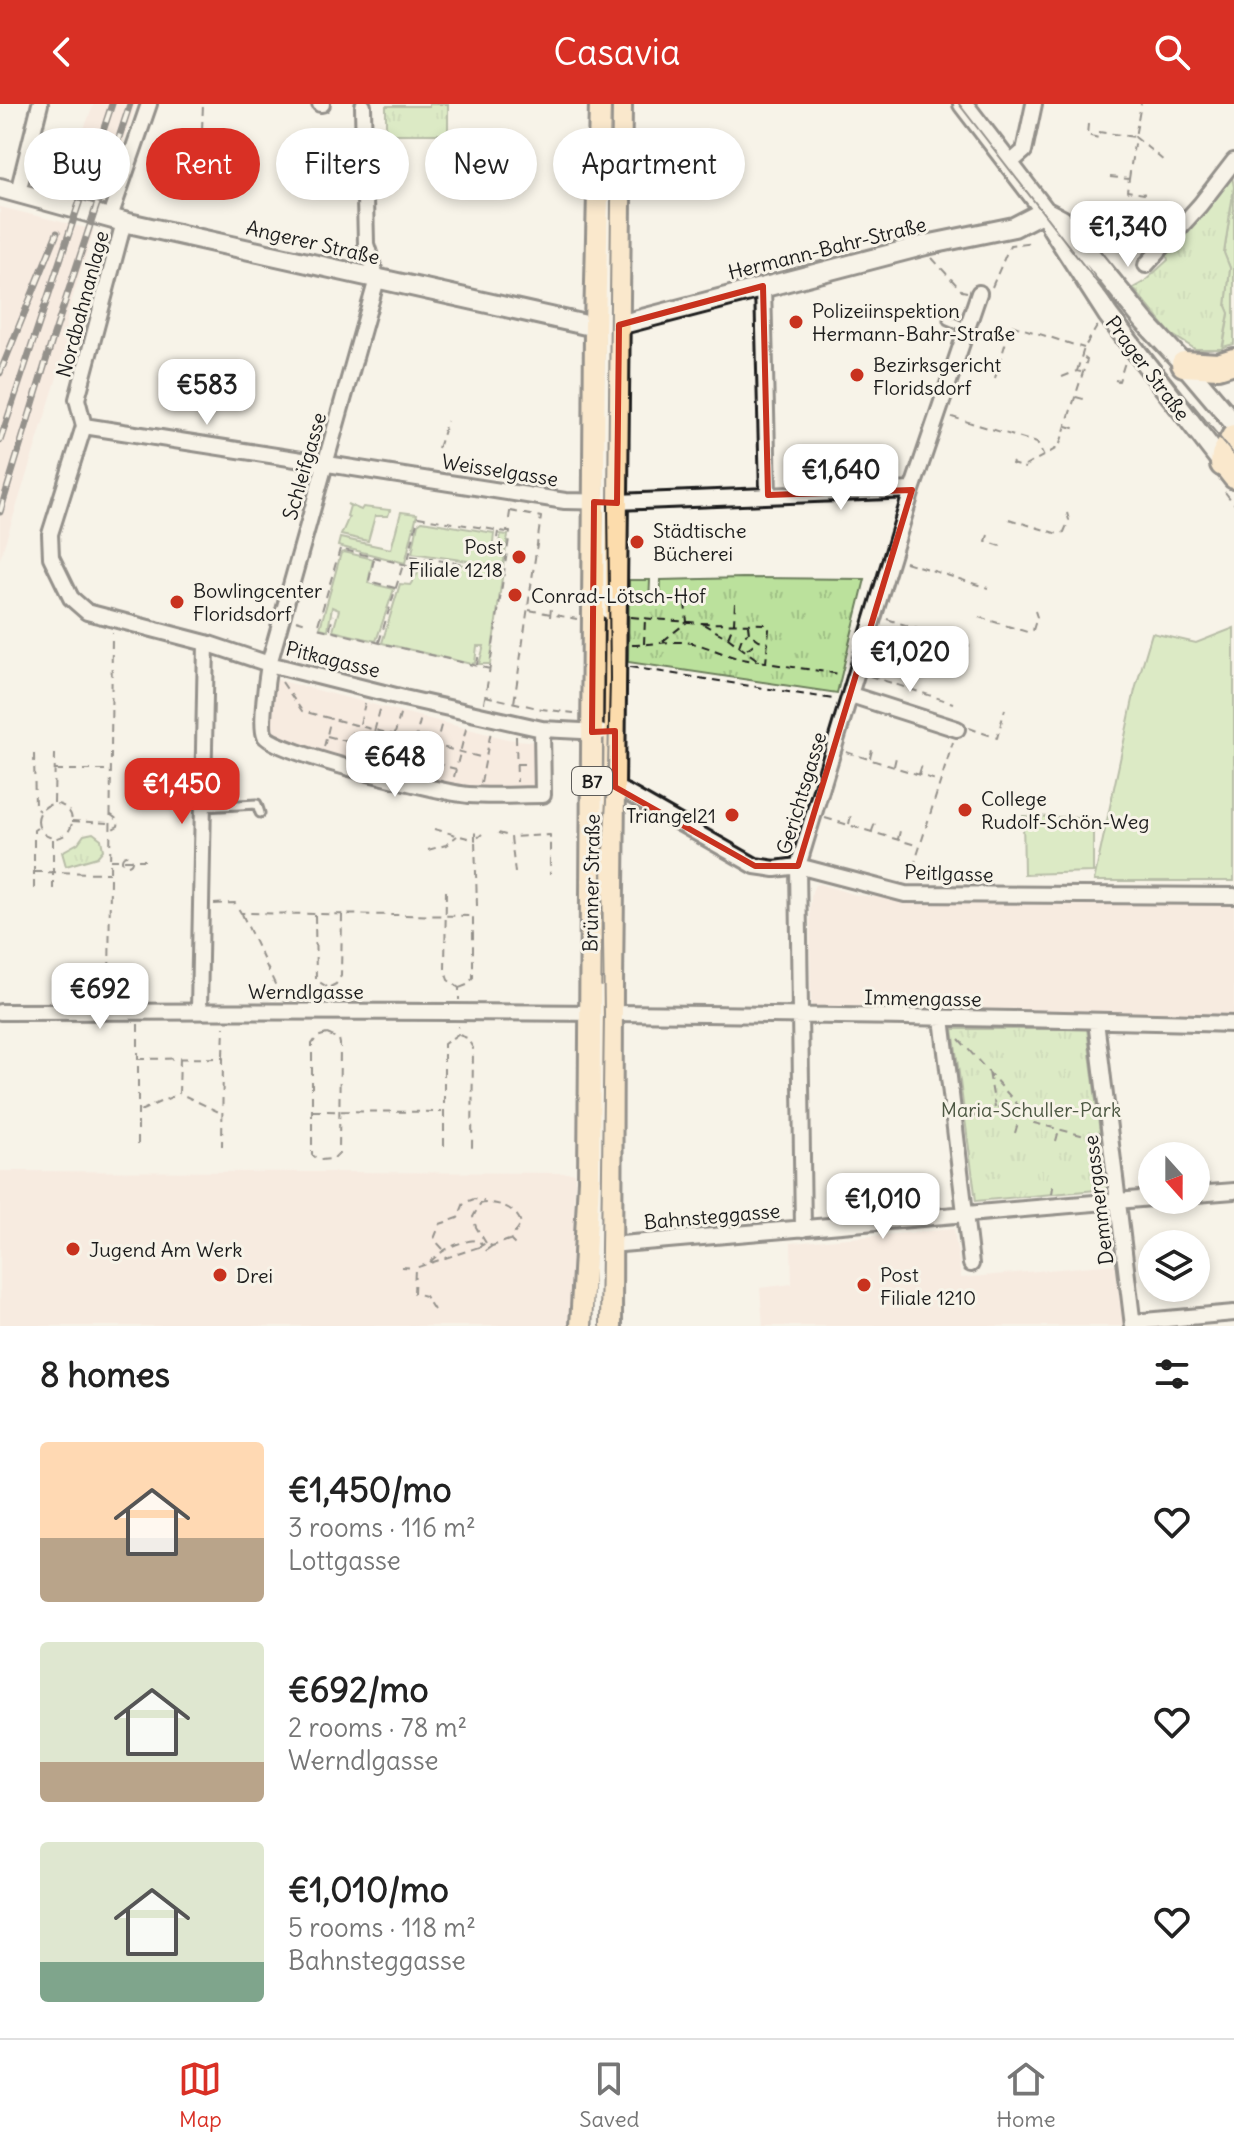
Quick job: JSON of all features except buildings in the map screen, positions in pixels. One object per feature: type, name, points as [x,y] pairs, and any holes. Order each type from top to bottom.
[{"type":"highway","points":[[1184,364],[1218,366],[1234,361]]},
{"type":"highway","points":[[1228,471],[1224,455],[1234,437]]},
{"type":"main road","name":"Brünner Straße","points":[[600,104],[606,331],[606,502],[599,727],[604,783],[601,1013],[611,1326]]},
{"type":"main road","name":"Brünner Straße","points":[[606,331],[621,104]]},
{"type":"main road","name":"Prager Straße","points":[[963,104],[1045,211],[1052,228],[1108,315],[1228,471]]},
{"type":"main road","name":"Angerer Straße","points":[[9,190],[117,220],[606,331]]},
{"type":"main road","name":"Hermann-Bahr-Straße","points":[[606,331],[763,286],[926,245],[1014,227],[1045,211]]},
{"type":"main road","name":"Prager Straße","points":[[1045,211],[1062,220],[1144,321],[1234,423]]},
{"type":"main road","name":"Brünner Straße","points":[[581,1326],[601,1013]]},
{"type":"street","points":[[9,190],[40,104]]},
{"type":"street","name":"Nordbahnanlage","points":[[50,534],[84,426],[77,399],[117,220],[149,104]]},
{"type":"street","points":[[1009,164],[1024,151],[1034,104]]},
{"type":"street","points":[[363,106],[366,244],[377,279]]},
{"type":"street","points":[[1146,265],[1200,205],[1234,161]]},
{"type":"street","name":"Schleifgasse","points":[[321,760],[266,738],[265,684],[377,279]]},
{"type":"street","points":[[763,286],[768,495]]},
{"type":"street","name":"Gerichtsgasse","points":[[803,1229],[798,866],[912,490],[979,293]]},
{"type":"street","name":"Weisselgasse","points":[[84,426],[565,501],[912,490]]},
{"type":"street","name":"Pitkagasse","points":[[50,534],[51,557],[71,598],[87,612],[206,643],[269,664],[425,703],[542,729],[599,727]]},
{"type":"street","points":[[199,1010],[206,643]]},
{"type":"street","points":[[850,698],[957,729]]},
{"type":"street","points":[[321,760],[450,792],[543,795],[542,729]]},
{"type":"street","name":"Peitlgasse","points":[[604,783],[755,866],[775,869],[798,866],[905,894],[1234,896]]},
{"type":"street","name":"Werndlgasse","points":[[0,1012],[601,1013]]},
{"type":"street","name":"Immengasse","points":[[601,1013],[1234,1024]]},
{"type":"street","points":[[942,1018],[971,1264]]},
{"type":"street","name":"Demmergasse","points":[[1096,1021],[1133,1324]]},
{"type":"street","points":[[1210,1193],[1234,1191]]},
{"type":"street","name":"Bahnsteggasse","points":[[610,1245],[1138,1199]]},
{"type":"street","points":[[1133,1324],[1234,1313]]},
{"type":"lane","points":[[609,104],[609,128]]},
{"type":"lane","points":[[606,331],[608,200]]},
{"type":"lane","points":[[948,320],[967,328]]},
{"type":"lane","name":"Brünner Straße","points":[[597,1326],[601,1013],[599,829],[604,783]]},
{"type":"lane","points":[[201,807],[257,804],[260,813]]},
{"type":"path","points":[[202,128],[203,104]]},
{"type":"path","points":[[1120,234],[1141,104]]},
{"type":"path","points":[[1088,124],[1087,135],[1099,138],[1099,132],[1135,137],[1164,161]]},
{"type":"path","points":[[1110,177],[1129,179]]},
{"type":"path","points":[[1127,191],[1144,194],[1143,187]]},
{"type":"path","points":[[926,245],[935,262],[962,291],[979,293],[993,286],[1010,245],[1034,242]]},
{"type":"path","points":[[1077,371],[1084,348],[1098,324]]},
{"type":"path","points":[[1031,332],[1033,325]]},
{"type":"path","points":[[995,378],[1009,327],[1084,348]]},
{"type":"path","points":[[1060,341],[1062,335]]},
{"type":"path","points":[[1013,462],[1025,467],[1059,447],[1087,360],[1082,356]]},
{"type":"path","points":[[1115,380],[1119,381],[1125,361]]},
{"type":"path","points":[[1062,377],[1083,372]]},
{"type":"path","points":[[1075,396],[1087,400]]},
{"type":"path","points":[[939,412],[1037,443],[1044,456]]},
{"type":"path","points":[[974,424],[976,417]]},
{"type":"path","points":[[438,448],[447,421]]},
{"type":"path","points":[[1066,426],[1077,429]]},
{"type":"path","points":[[1008,434],[1010,428]]},
{"type":"path","points":[[510,511],[541,517],[514,703]]},
{"type":"path","points":[[1009,519],[1058,534],[1064,532],[1069,520],[1067,513]]},
{"type":"path","points":[[313,625],[317,627],[329,631],[490,671],[510,532],[418,517],[407,565],[340,549],[317,627]]},
{"type":"path","points":[[507,532],[508,526]]},
{"type":"path","points":[[495,552],[498,530]]},
{"type":"path","points":[[988,535],[986,541],[1001,546]]},
{"type":"path","points":[[409,556],[504,570]]},
{"type":"path","points":[[374,557],[369,581],[396,588]]},
{"type":"path","points":[[892,557],[988,588]]},
{"type":"path","points":[[926,568],[928,562]]},
{"type":"path","points":[[379,643],[403,565]]},
{"type":"path","points":[[960,579],[962,573]]},
{"type":"path","points":[[685,603],[687,622]]},
{"type":"path","points":[[728,638],[734,623],[735,603]]},
{"type":"path","points":[[550,615],[551,608]]},
{"type":"path","points":[[527,610],[582,620]]},
{"type":"path","points":[[979,617],[1027,632],[1033,630],[1037,617],[1035,611]]},
{"type":"path","points":[[329,631],[333,615]]},
{"type":"path","points":[[875,615],[970,646]]},
{"type":"path","points":[[626,616],[767,626],[766,663]]},
{"type":"path","points":[[644,645],[645,618]]},
{"type":"path","points":[[109,1012],[112,619]]},
{"type":"path","points":[[908,626],[910,619]]},
{"type":"path","points":[[662,642],[687,622]]},
{"type":"path","points":[[700,623],[728,638],[759,661]]},
{"type":"path","points":[[748,624],[749,633],[767,642]]},
{"type":"path","points":[[942,637],[944,630]]},
{"type":"path","points":[[739,646],[743,635],[749,633]]},
{"type":"path","points":[[746,650],[759,640]]},
{"type":"path","points":[[625,645],[662,642],[697,644],[723,656],[890,680],[953,703]]},
{"type":"path","points":[[477,667],[479,651]]},
{"type":"path","points":[[625,666],[850,698]]},
{"type":"path","points":[[480,795],[484,758],[482,715],[488,680]]},
{"type":"path","points":[[282,681],[302,711],[484,758]]},
{"type":"path","points":[[360,725],[369,689]]},
{"type":"path","points":[[364,771],[384,693]]},
{"type":"path","points":[[485,696],[599,727]]},
{"type":"path","points":[[384,776],[404,698]]},
{"type":"path","points":[[404,781],[425,703]]},
{"type":"path","points":[[425,787],[446,707]]},
{"type":"path","points":[[905,894],[957,729],[966,728],[997,738],[1005,709]]},
{"type":"path","points":[[450,792],[461,751],[482,715]]},
{"type":"path","points":[[321,760],[331,717]]},
{"type":"path","points":[[343,766],[354,723]]},
{"type":"path","points":[[516,723],[517,795]]},
{"type":"path","points":[[327,736],[456,769]]},
{"type":"path","points":[[835,748],[940,781]]},
{"type":"path","points":[[870,759],[872,750]]},
{"type":"path","points":[[34,754],[35,808],[41,812]]},
{"type":"path","points":[[54,805],[55,754]]},
{"type":"path","points":[[894,767],[896,757]]},
{"type":"path","points":[[919,775],[922,765]]},
{"type":"path","points":[[55,770],[111,770]]},
{"type":"path","points":[[53,839],[39,827],[38,816],[54,805]]},
{"type":"path","points":[[53,839],[68,831],[72,821],[69,811],[54,805]]},
{"type":"path","points":[[110,814],[119,821],[118,826],[110,831]]},
{"type":"path","points":[[814,814],[920,847]]},
{"type":"path","points":[[849,825],[851,815]]},
{"type":"path","points":[[72,821],[110,823]]},
{"type":"path","points":[[872,832],[875,823]]},
{"type":"path","points":[[34,889],[34,830],[39,827]]},
{"type":"path","points":[[434,829],[475,840]]},
{"type":"path","points":[[475,831],[477,906]]},
{"type":"path","points":[[898,840],[900,831]]},
{"type":"path","points":[[498,833],[511,837],[550,835],[550,874]]},
{"type":"path","points":[[475,840],[482,834]]},
{"type":"path","points":[[428,850],[446,845],[458,835]]},
{"type":"path","points":[[511,837],[515,873]]},
{"type":"path","points":[[53,839],[53,889]]},
{"type":"path","points":[[110,860],[145,860]]},
{"type":"path","points":[[34,872],[110,873]]},
{"type":"path","points":[[201,904],[235,903],[288,1011]]},
{"type":"path","points":[[241,913],[473,916],[473,978],[459,988]]},
{"type":"path","points":[[315,914],[316,980],[329,988]]},
{"type":"path","points":[[329,988],[341,976],[342,915]]},
{"type":"path","points":[[327,1034],[329,988]]},
{"type":"path","points":[[138,1032],[138,1146]]},
{"type":"path","points":[[222,1146],[223,1033]]},
{"type":"path","points":[[327,1034],[339,1039],[340,1044],[339,1153],[333,1159],[320,1160],[312,1155],[312,1044],[317,1037],[327,1034]]},
{"type":"path","points":[[458,1034],[467,1038],[473,1048],[472,1148]]},
{"type":"path","points":[[960,1040],[1034,1123],[1098,1140],[1110,1140]]},
{"type":"path","points":[[179,1093],[180,1058]]},
{"type":"path","points":[[137,1059],[223,1058]]},
{"type":"path","points":[[989,1071],[995,1107]]},
{"type":"path","points":[[138,1112],[179,1093]]},
{"type":"path","points":[[179,1093],[222,1114]]},
{"type":"path","points":[[954,1125],[995,1107],[1022,1109]]},
{"type":"path","points":[[1015,1129],[1022,1109]]},
{"type":"path","points":[[312,1111],[444,1112]]},
{"type":"path","points":[[1056,1141],[1059,1129]]},
{"type":"path","points":[[443,1249],[434,1239],[440,1224],[458,1218],[464,1203],[469,1200],[499,1204],[518,1214],[521,1224],[510,1240],[485,1251],[479,1247]]},
{"type":"path","points":[[484,1244],[473,1217],[480,1204],[488,1202]]},
{"type":"path","points":[[430,1263],[443,1249],[468,1241],[476,1240],[492,1246]]},
{"type":"path","points":[[510,1240],[518,1248]]},
{"type":"path","points":[[401,1267],[415,1268],[484,1244]]},
{"type":"path","points":[[415,1268],[414,1293],[425,1296],[434,1310]]},
{"type":"highlighted area","points":[[763,286],[768,495],[912,490],[798,866],[755,866],[615,787],[615,731],[592,732],[594,502],[617,503],[619,325]]},
{"type":"shaded area","points":[[94,104],[136,104],[128,128],[84,128]]},
{"type":"shaded area","points":[[0,207],[94,230],[67,315],[66,344],[55,384],[0,559]]},
{"type":"shaded area","points":[[274,679],[507,739],[538,742],[536,790],[461,790],[316,754],[272,736],[269,730]]},
{"type":"shaded area","points":[[819,884],[856,895],[906,900],[1234,901],[1234,1015],[811,1009],[810,905],[812,891]]},
{"type":"shaded area","points":[[0,1171],[575,1173],[572,1326],[0,1326]]},
{"type":"shaded area","points":[[954,1229],[961,1278],[1115,1264],[1125,1326],[763,1326],[760,1288],[792,1284],[791,1243]]},
{"type":"green space","points":[[448,104],[448,128],[425,128],[425,134],[409,134],[409,128],[386,128],[386,106]]},
{"type":"green space","points":[[1232,176],[1234,187],[1224,253],[1230,268],[1226,306],[1229,313],[1222,349],[1195,349],[1171,334],[1133,288],[1168,260],[1166,252]]},
{"type":"green space","points":[[1234,187],[1234,344],[1223,347],[1229,314],[1226,306],[1230,268],[1224,253]]},
{"type":"green space","points":[[347,504],[361,510],[363,507],[390,510],[388,516],[375,516],[368,541],[341,535],[349,517],[350,506]]},
{"type":"green space","points":[[401,512],[417,514],[405,563],[338,546],[340,538],[391,549]]},
{"type":"green space","points":[[422,521],[494,533],[492,553],[496,554],[501,534],[508,535],[503,566],[412,553],[418,524]]},
{"type":"green space","points":[[341,553],[373,559],[368,583],[394,589],[376,641],[333,631],[339,610],[332,607],[328,630],[320,628]]},
{"type":"green space","points":[[457,564],[503,571],[490,664],[479,664],[484,646],[477,646],[475,663],[471,664],[382,643],[400,584],[410,585],[420,570],[453,570]]},
{"type":"green space","points":[[865,579],[837,693],[628,662],[629,580],[650,580],[649,603],[660,603],[661,580]]},
{"type":"green space","points":[[1234,628],[1234,881],[1094,881],[1135,690],[1152,633],[1196,643]]},
{"type":"green space","points":[[1023,816],[1093,818],[1093,872],[1024,874]]},
{"type":"green space","points":[[93,833],[101,839],[103,850],[97,857],[66,866],[62,852],[78,843],[84,835]]},
{"type":"green space","name":"Maria-Schuller-Park","points":[[953,1029],[1087,1029],[1107,1189],[976,1201]]},
{"type":"tram line","points":[[600,1326],[604,1014],[602,867],[610,678],[608,503],[612,104]]},
{"type":"tram line","points":[[959,104],[1234,455]]},
{"type":"railway","points":[[0,441],[112,104]]},
{"type":"railway","points":[[0,512],[130,104]]},
{"type":"railway","points":[[0,373],[57,233]]},
{"type":"place","name":"Polizeiinspektion Hermann-Bahr-Straße","points":[[796,322]]},
{"type":"place","name":"Bezirksgericht Floridsdorf","points":[[857,375]]},
{"type":"place","name":"Städtische Bücherei","points":[[637,542]]},
{"type":"place","name":"Post Filiale 1218","points":[[519,557]]},
{"type":"place","name":"Conrad-Lötsch-Hof","points":[[515,595]]},
{"type":"place","name":"Bowlingcenter Floridsdorf","points":[[177,602]]},
{"type":"place","name":"College Rudolf-Schön-Weg","points":[[965,810]]},
{"type":"place","name":"Triangel21","points":[[732,815]]},
{"type":"place","name":"Jugend Am Werk","points":[[73,1249]]},
{"type":"place","name":"Drei","points":[[220,1275]]},
{"type":"place","name":"Post Filiale 1210","points":[[864,1285]]}]
